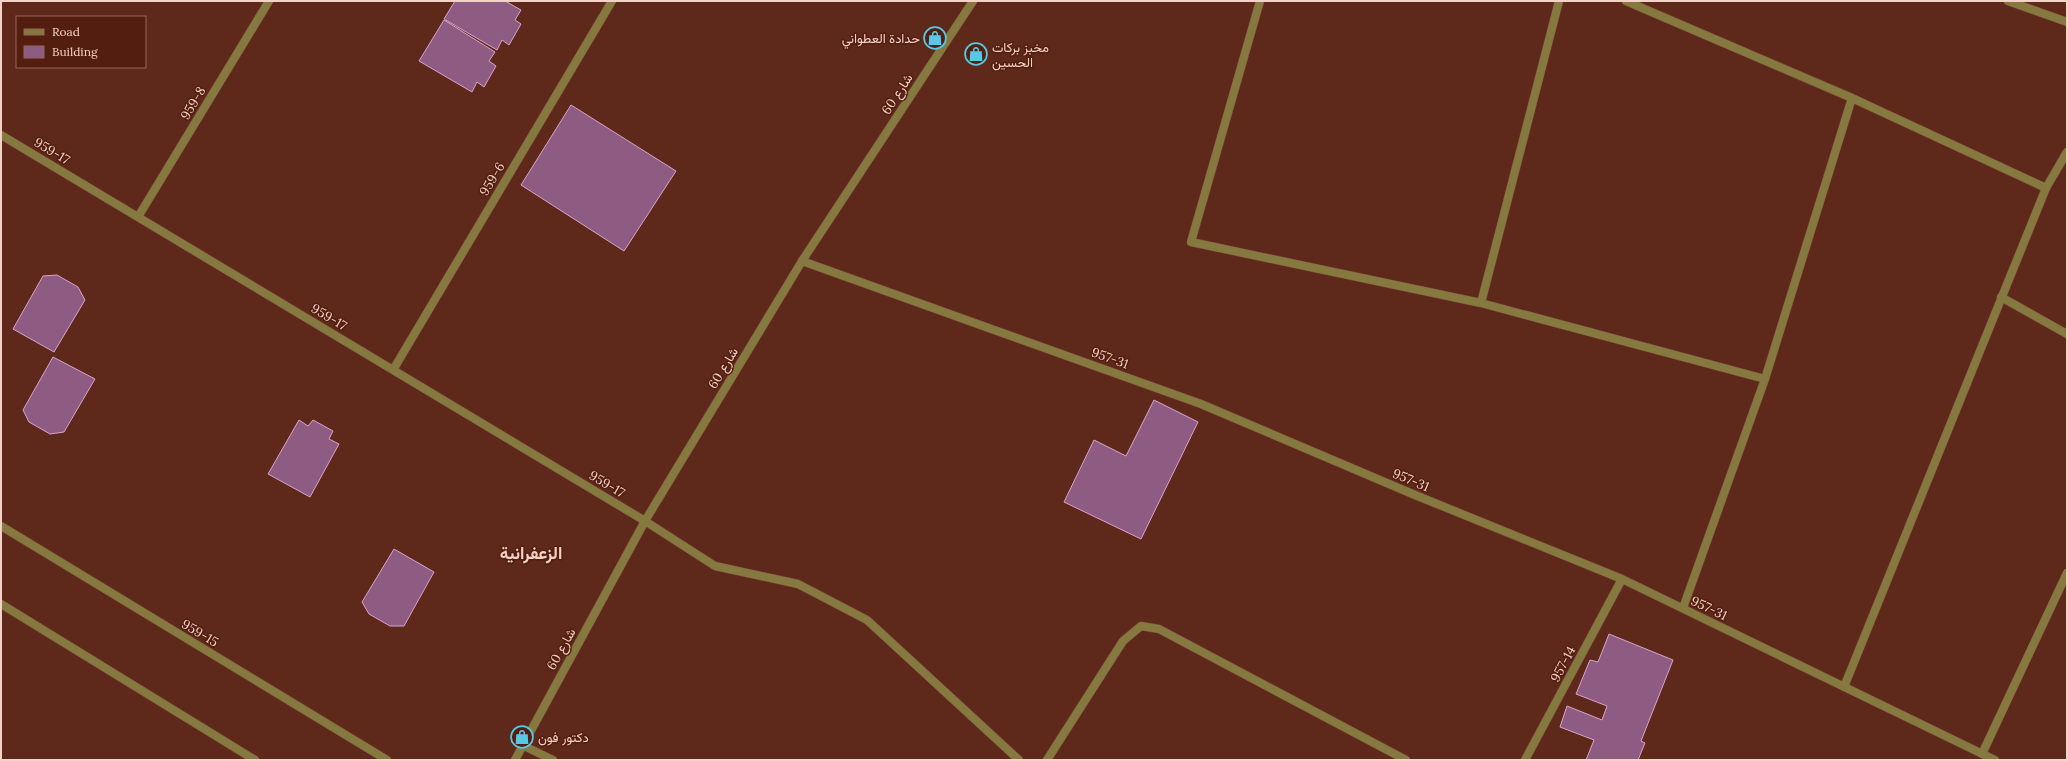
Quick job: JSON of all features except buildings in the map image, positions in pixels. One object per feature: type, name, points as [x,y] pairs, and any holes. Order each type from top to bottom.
[{"type":"street","name":"959-8","points":[[138,217],[269,1]]},
{"type":"street","name":"959-6","points":[[393,370],[612,1]]},
{"type":"street","name":"شارع 60","points":[[515,760],[645,521],[802,261],[973,1]]},
{"type":"street","points":[[1260,1],[1191,242],[1482,303],[1765,379]]},
{"type":"street","points":[[1482,303],[1559,1]]},
{"type":"street","points":[[1626,1],[1852,98],[2046,188]]},
{"type":"street","points":[[2008,1],[2067,22]]},
{"type":"street","points":[[1683,608],[1765,379],[1852,98]]},
{"type":"street","name":"959-17","points":[[1,135],[645,521],[715,566],[798,584],[867,620],[1019,760]]},
{"type":"street","points":[[1844,687],[2046,188],[2067,152]]},
{"type":"street","name":"957-31","points":[[802,261],[1201,404],[1415,495],[1622,579],[1995,760]]},
{"type":"street","points":[[2001,297],[2067,334]]},
{"type":"street","name":"959-15","points":[[1,526],[387,760]]},
{"type":"street","points":[[1982,754],[2067,573]]},
{"type":"street","name":"957-14","points":[[1525,760],[1622,579]]},
{"type":"street","points":[[1,604],[255,760]]},
{"type":"street","points":[[1047,760],[1123,641],[1141,626],[1159,629],[1406,760]]},
{"type":"street","points":[[522,745],[553,760]]},
{"type":"place","name":"حدادة العطواني","points":[[935,38]]},
{"type":"place","name":"مخبز بركات الحسين","points":[[976,54]]},
{"type":"place","name":"دكتور فون","points":[[522,737]]},
{"type":"district","name":"الزعفرانية","points":[[531,553]]}]
